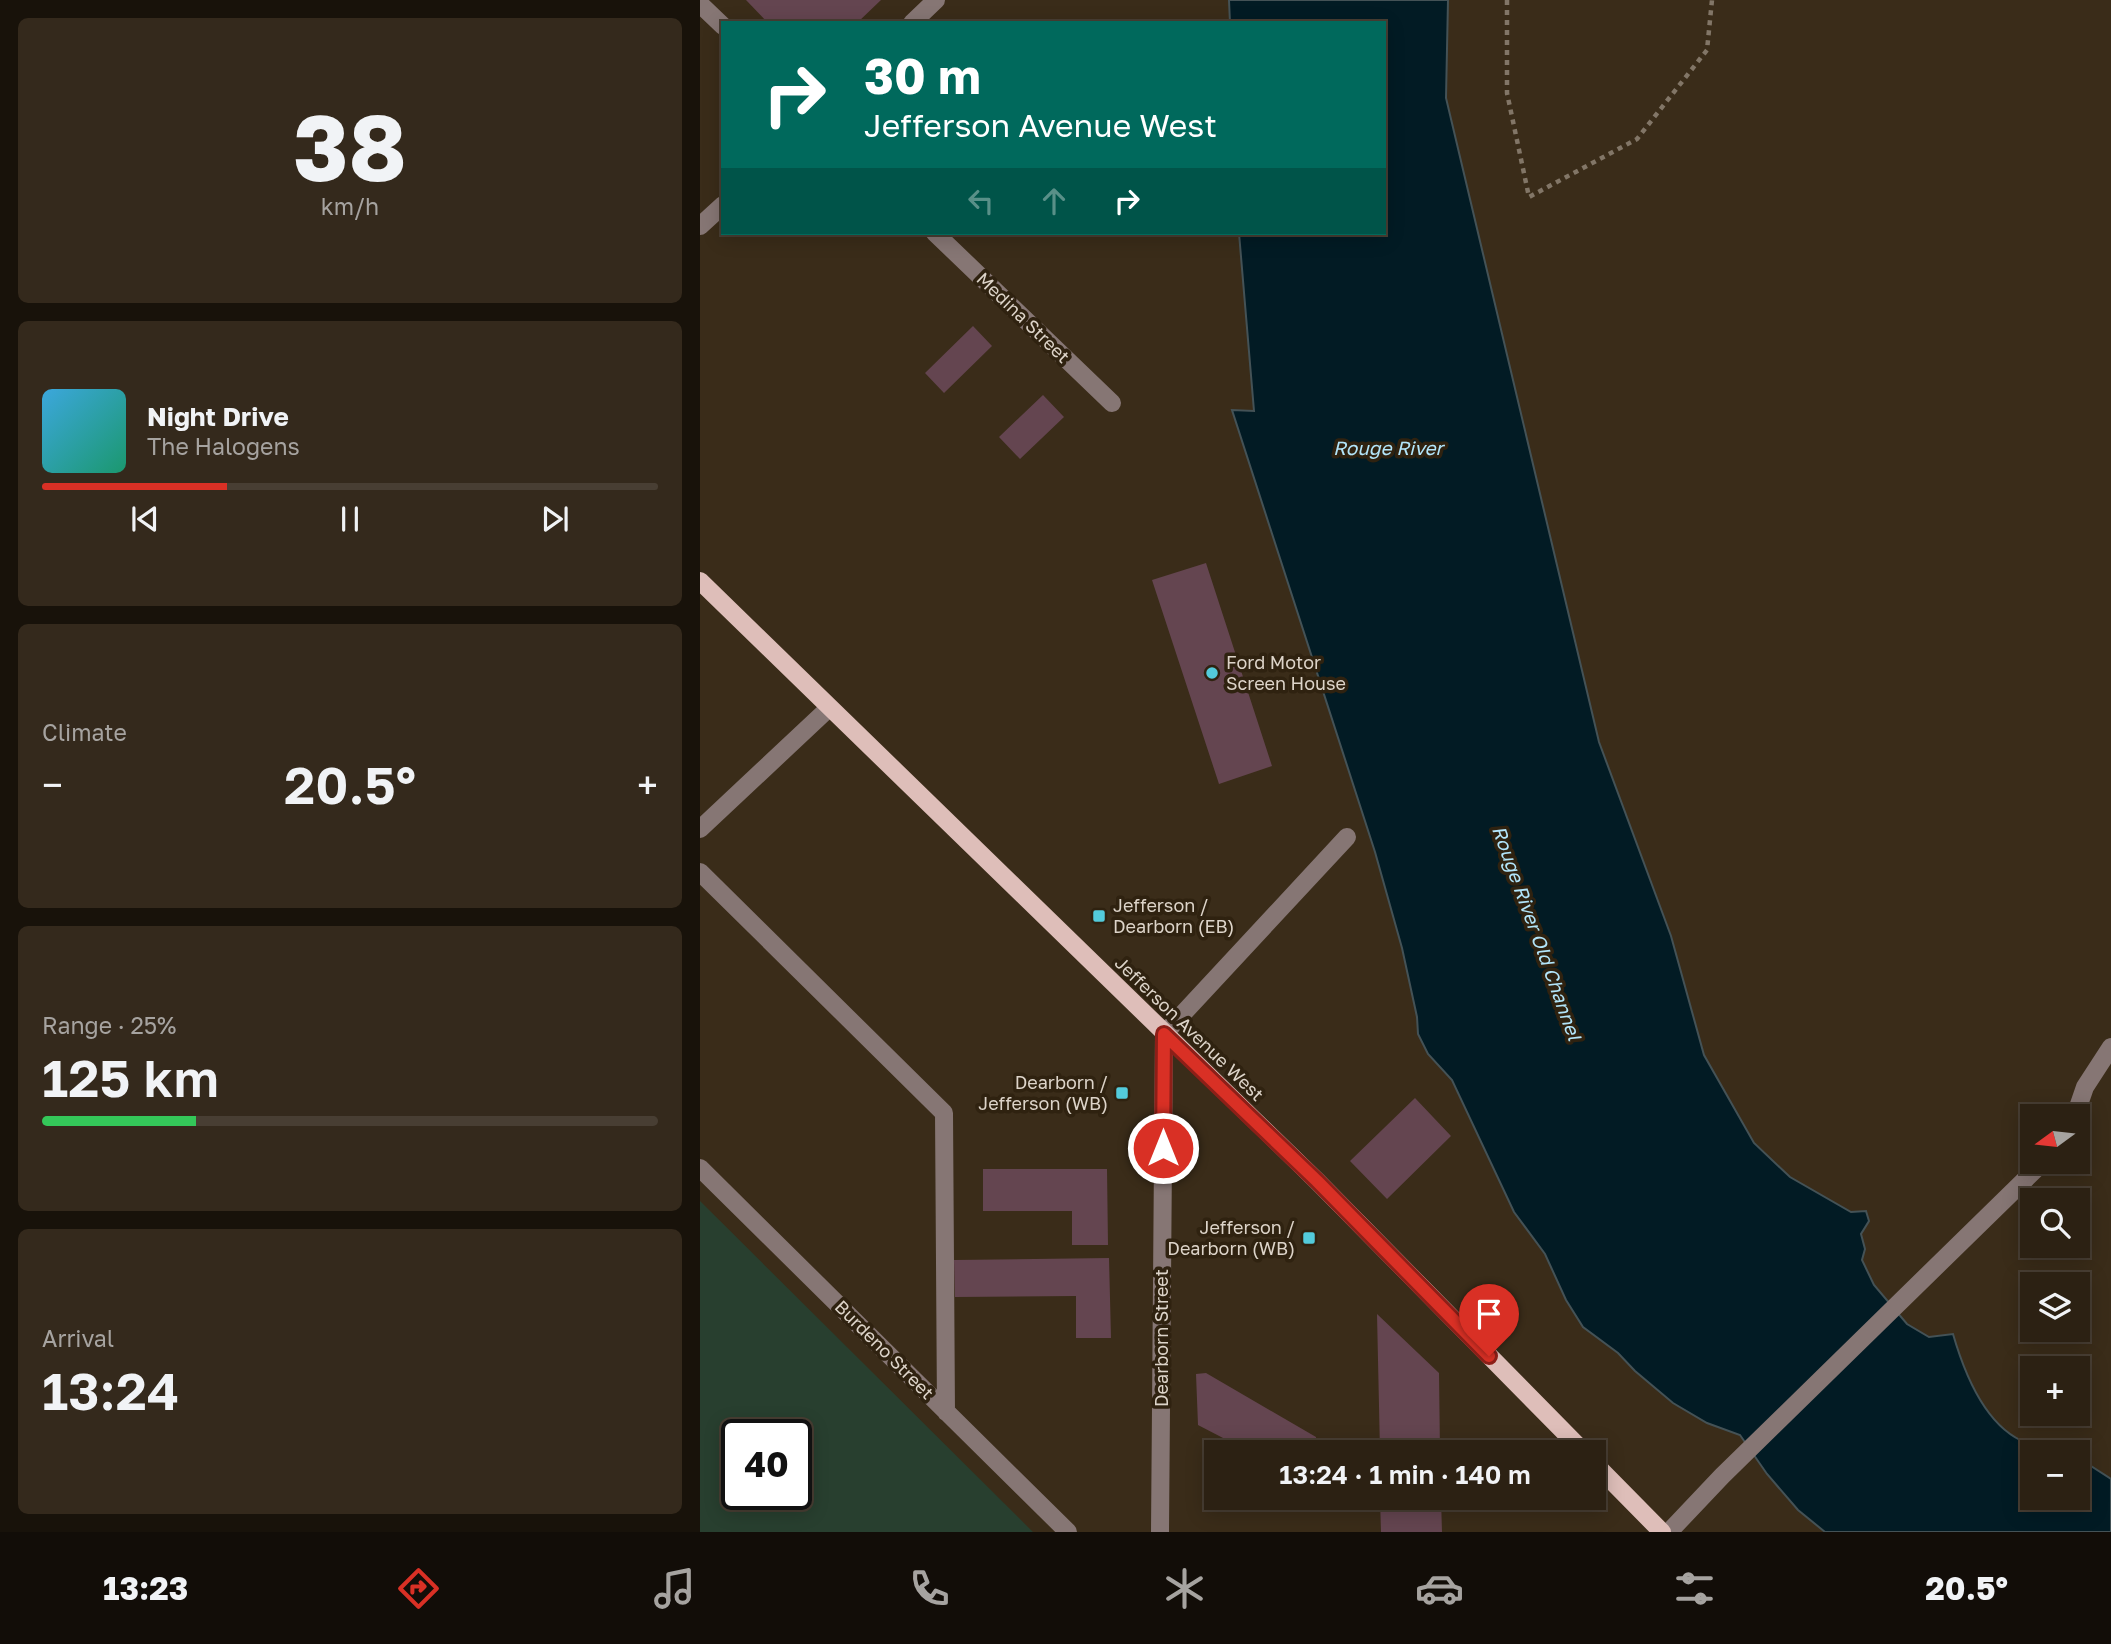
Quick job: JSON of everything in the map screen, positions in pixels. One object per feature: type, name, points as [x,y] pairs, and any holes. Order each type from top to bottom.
[{"type":"main road","name":"Jefferson Avenue West","points":[[700,581],[1317,1181],[1572,1440]]},
{"type":"main road","points":[[1606,1475],[1662,1532]]},
{"type":"street","points":[[914,21],[936,0]]},
{"type":"street","points":[[700,4],[721,24]]},
{"type":"street","points":[[700,226],[721,207]]},
{"type":"street","name":"Medina Street","points":[[937,235],[1112,403]]},
{"type":"street","points":[[700,829],[830,708]]},
{"type":"street","points":[[1164,1034],[1347,837]]},
{"type":"street","points":[[700,872],[944,1113],[946,1412]]},
{"type":"street","name":"Dearborn Street","points":[[1160,1532],[1164,1034]]},
{"type":"street","points":[[2080,1104],[2085,1087],[2111,1047]]},
{"type":"street","name":"Burdeno Street","points":[[700,1168],[1068,1532]]},
{"type":"street","points":[[1669,1532],[1722,1476],[2031,1174]]},
{"type":"path","points":[[1507,0],[1507,93],[1529,197],[1637,139],[1707,50],[1712,0]]},
{"type":"green space","points":[[700,1201],[1033,1532],[700,1532]]},
{"type":"water","name":"Rouge River","points":[[1229,0],[1448,0],[1446,98],[1599,742],[1671,936],[1704,1055],[1754,1143],[1790,1177],[1851,1212],[1866,1211],[1869,1221],[1861,1234],[1865,1249],[1862,1260],[1874,1285],[1907,1324],[1929,1337],[1953,1334],[1970,1381],[1988,1412],[2012,1436],[2021,1440],[2020,1510],[2090,1510],[2090,1465],[2111,1479],[2111,1532],[1825,1532],[1798,1510],[1767,1474],[1740,1435],[1707,1423],[1673,1403],[1618,1353],[1583,1327],[1566,1300],[1545,1254],[1514,1212],[1452,1080],[1428,1054],[1418,1034],[1417,1017],[1402,948],[1375,852],[1232,410],[1254,411],[1239,235],[1386,235],[1386,21],[1230,21]]},
{"type":"building","points":[[746,0],[881,0],[859,21],[766,21]]},
{"type":"building","points":[[973,326],[992,346],[944,393],[925,373]]},
{"type":"building","points":[[1043,395],[1064,417],[1020,459],[999,437]]},
{"type":"building","name":"Ford Motor Screen House","points":[[1206,563],[1272,766],[1219,784],[1152,580]]},
{"type":"building","points":[[1415,1098],[1451,1136],[1387,1199],[1350,1161]]},
{"type":"building","points":[[983,1169],[1107,1169],[1108,1245],[1072,1245],[1072,1211],[983,1211]]},
{"type":"building","points":[[1109,1258],[1111,1338],[1076,1338],[1076,1296],[955,1297],[954,1260]]},
{"type":"building","points":[[1377,1314],[1439,1373],[1440,1440],[1380,1440]]},
{"type":"building","points":[[1206,1373],[1316,1437],[1316,1440],[1227,1440],[1198,1425],[1196,1374]]},
{"type":"building","points":[[1380,1510],[1441,1510],[1442,1532],[1381,1532]]},
{"type":"place","name":"Ford Motor Screen House","points":[[1212,673]]},
{"type":"place","name":"Jefferson / Dearborn (EB)","points":[[1099,916]]},
{"type":"place","name":"Dearborn / Jefferson (WB)","points":[[1122,1093]]},
{"type":"place","name":"Jefferson / Dearborn (WB)","points":[[1309,1238]]},
{"type":"route","points":[[1163,1148],[1164,1034],[1317,1181],[1489,1356]]},
{"type":"water label","name":"Rouge River Old Channel","points":[[1537,933]]}]
